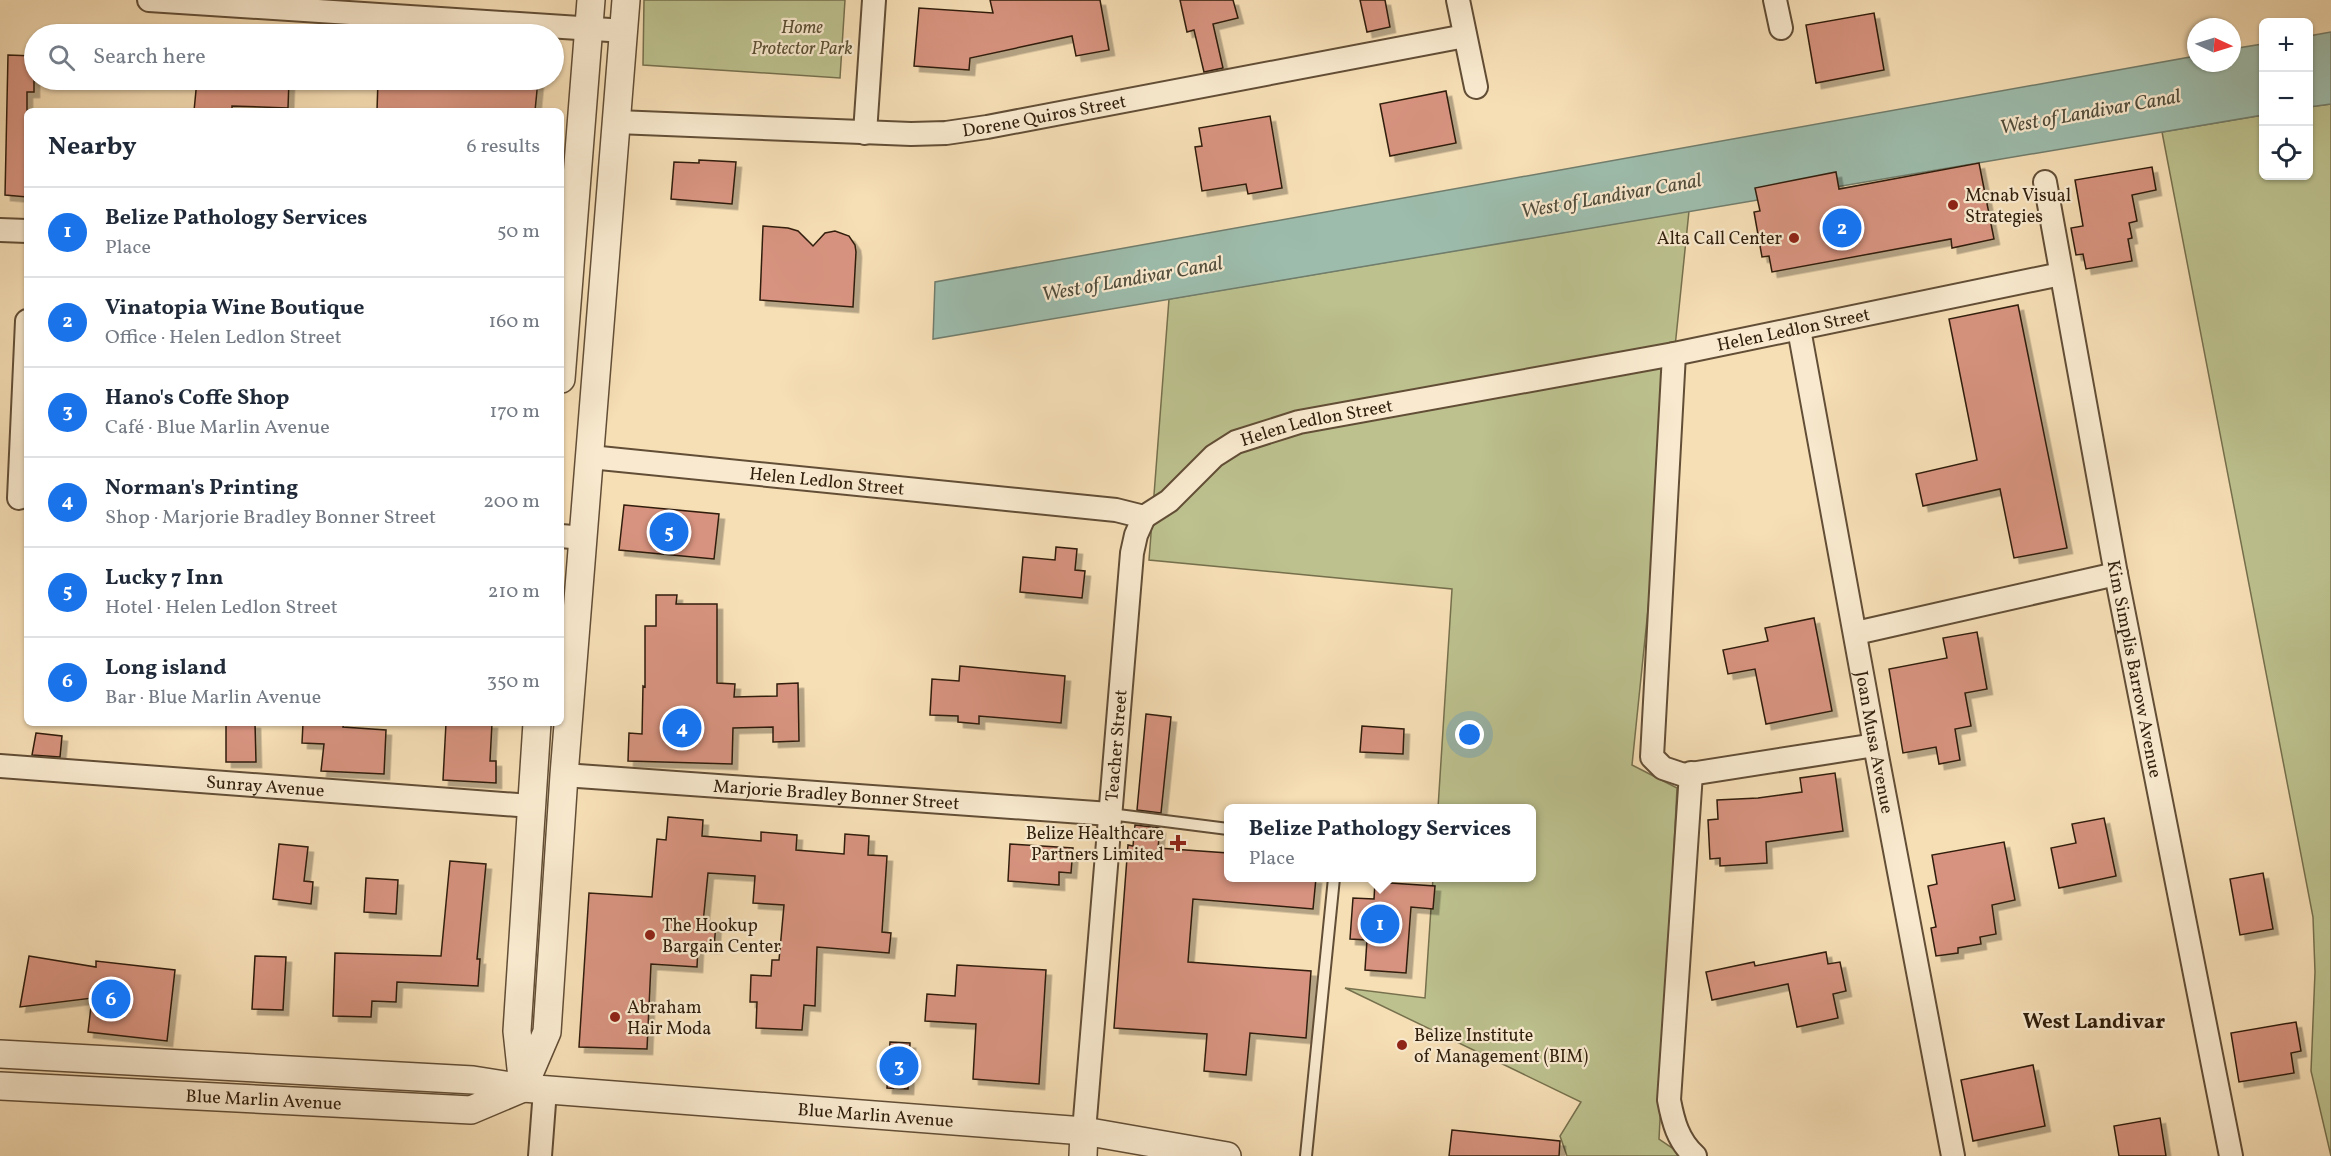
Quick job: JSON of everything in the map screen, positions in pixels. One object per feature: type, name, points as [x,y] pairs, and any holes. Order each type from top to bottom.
[{"type":"street","points":[[149,0],[514,24]]},
{"type":"street","points":[[564,293],[591,0]]},
{"type":"street","points":[[534,1089],[548,1032],[564,775],[572,537],[590,457],[626,0]]},
{"type":"street","points":[[865,133],[874,0]]},
{"type":"street","points":[[1458,0],[1476,87]]},
{"type":"street","points":[[1775,0],[1781,28]]},
{"type":"street","points":[[564,27],[625,31]]},
{"type":"street","name":"Dorene Quiros Street","points":[[617,122],[865,133],[946,133],[1465,36]]},
{"type":"street","name":"Kim Simplis Barrow Avenue","points":[[2045,182],[2116,574],[2231,1156]]},
{"type":"street","points":[[0,230],[24,231]]},
{"type":"street","name":"Helen Ledlon Street","points":[[590,457],[1116,510],[1144,517],[1169,501],[1214,456],[1236,442],[1266,431],[1311,420],[1674,354],[2061,274]]},
{"type":"street","name":"Joan Musa Avenue","points":[[1799,329],[1953,1156]]},
{"type":"street","points":[[1674,354],[1652,758],[1669,772],[1684,775],[1875,745]]},
{"type":"street","points":[[15,498],[24,365]]},
{"type":"street","name":"Teacher Street","points":[[1083,1144],[1132,553],[1136,535],[1144,517]]},
{"type":"street","points":[[1856,633],[2116,574]]},
{"type":"street","points":[[537,726],[517,1031],[534,1089],[540,1156]]},
{"type":"street","name":"Sunray Avenue","points":[[0,766],[531,806]]},
{"type":"street","points":[[1691,773],[1670,1100],[1672,1119],[1679,1136],[1695,1156]]},
{"type":"street","name":"Marjorie Bradley Bonner Street","points":[[564,775],[1110,814]]},
{"type":"street","name":"Blue Marlin Avenue","points":[[0,1054],[473,1080],[534,1089],[1083,1144],[1227,1156]]},
{"type":"street","name":"Blue Marlin Avenue","points":[[0,1086],[471,1110],[534,1089]]},
{"type":"lane","points":[[1110,814],[1224,828]]},
{"type":"lane","points":[[1306,1156],[1334,882]]},
{"type":"green space","name":"Home Protector Park","points":[[644,0],[845,0],[840,78],[643,65]]},
{"type":"green space","points":[[2331,104],[2331,1156],[2311,1071],[2315,972],[2313,917],[2162,132],[2259,116],[2259,180],[2313,180],[2313,106]]},
{"type":"green space","points":[[1689,211],[1632,765],[1677,788],[1659,1139],[1684,1156],[1567,1156],[1560,1136],[1581,1102],[1345,988],[1425,998],[1433,882],[1536,882],[1536,804],[1438,804],[1452,589],[1149,560],[1169,299]]},
{"type":"water","points":[[2331,32],[2331,104],[2313,106],[2313,72],[2313,35]]},
{"type":"water","name":"West of Landivar Canal","points":[[2259,45],[2259,116],[933,339],[935,282],[2187,58],[2187,72],[2241,72],[2241,48]]},
{"type":"building","points":[[990,0],[1100,0],[1109,50],[1076,56],[1072,36],[970,58],[969,70],[914,66],[919,8],[993,13]]},
{"type":"building","points":[[1180,0],[1233,0],[1238,18],[1213,24],[1223,68],[1204,72],[1194,30],[1187,32]]},
{"type":"building","points":[[1360,0],[1385,0],[1390,27],[1367,32]]},
{"type":"building","points":[[1874,13],[1884,70],[1816,83],[1806,25]]},
{"type":"building","points":[[8,55],[24,56],[24,90],[34,90],[34,92],[27,92],[27,108],[24,108],[24,197],[5,195]]},
{"type":"building","points":[[196,90],[289,90],[288,108],[232,106],[232,108],[194,108]]},
{"type":"building","points":[[378,90],[537,90],[535,108],[377,108]]},
{"type":"building","points":[[1446,91],[1456,143],[1390,156],[1380,104]]},
{"type":"building","points":[[1270,116],[1282,188],[1248,194],[1246,184],[1202,191],[1195,147],[1202,146],[1199,128]]},
{"type":"building","points":[[699,160],[736,162],[732,204],[671,199],[674,162],[699,163]]},
{"type":"building","points":[[1979,163],[1994,239],[1952,248],[1951,239],[1772,272],[1769,256],[1762,257],[1754,212],[1760,211],[1755,188],[1836,172],[1839,189]]},
{"type":"building","points":[[2152,167],[2156,190],[2132,195],[2137,221],[2129,223],[2132,238],[2128,239],[2132,261],[2086,269],[2083,254],[2076,255],[2071,228],[2083,226],[2075,180]]},
{"type":"building","points":[[763,226],[798,231],[813,246],[825,233],[835,231],[849,236],[855,245],[856,252],[853,307],[760,300]]},
{"type":"building","points":[[2018,305],[2067,548],[2014,558],[2000,489],[1923,506],[1916,474],[1977,460],[1949,319]]},
{"type":"building","points":[[624,505],[719,514],[714,559],[619,550]]},
{"type":"building","points":[[1056,547],[1077,549],[1075,570],[1085,571],[1082,598],[1020,592],[1023,557],[1055,560]]},
{"type":"building","points":[[656,595],[677,595],[676,604],[717,604],[717,683],[735,684],[734,697],[777,696],[777,684],[798,683],[799,741],[773,742],[773,727],[733,728],[732,764],[628,761],[629,733],[642,734],[645,626],[656,626]]},
{"type":"building","points":[[1814,618],[1832,711],[1766,724],[1755,669],[1728,674],[1723,650],[1768,641],[1765,628]]},
{"type":"building","points":[[1977,632],[1987,689],[1965,693],[1971,726],[1955,729],[1960,760],[1939,764],[1936,747],[1903,753],[1889,669],[1947,658],[1943,638]]},
{"type":"building","points":[[960,666],[1065,676],[1061,723],[979,716],[979,724],[958,722],[958,716],[930,715],[932,679],[959,681]]},
{"type":"building","points":[[1146,714],[1171,717],[1161,813],[1137,810]]},
{"type":"building","points":[[226,726],[255,726],[256,762],[226,762]]},
{"type":"building","points":[[303,726],[343,726],[386,730],[384,774],[321,771],[324,744],[302,743]]},
{"type":"building","points":[[446,726],[492,726],[490,761],[496,761],[496,783],[443,780]]},
{"type":"building","points":[[1362,726],[1404,729],[1403,754],[1360,752]]},
{"type":"building","points":[[36,733],[62,736],[60,757],[32,755]]},
{"type":"building","points":[[1835,773],[1843,831],[1766,842],[1767,863],[1720,866],[1720,858],[1710,859],[1708,820],[1718,819],[1717,800],[1758,798],[1802,792],[1800,778]]},
{"type":"building","points":[[668,817],[703,820],[702,836],[761,841],[761,832],[797,835],[796,850],[844,854],[845,834],[869,836],[868,855],[887,856],[882,932],[891,933],[889,953],[817,947],[815,1006],[804,1005],[802,1030],[756,1028],[757,1002],[750,1002],[751,975],[771,976],[772,960],[779,960],[784,905],[753,903],[755,876],[708,873],[703,923],[716,923],[714,948],[698,947],[697,967],[651,964],[647,1049],[579,1047],[589,893],[652,897],[657,839],[666,840]]},
{"type":"building","points":[[2104,818],[2116,876],[2059,888],[2051,848],[2076,843],[2072,824]]},
{"type":"building","name":"Belize Healthcare Partners Limited","points":[[1135,825],[1160,828],[1158,848],[1224,853],[1224,882],[1316,882],[1313,909],[1193,899],[1188,962],[1311,971],[1306,1038],[1250,1033],[1246,1075],[1204,1071],[1207,1034],[1114,1028],[1128,845],[1133,846]]},
{"type":"building","points":[[2004,842],[2015,900],[1992,905],[1996,934],[1980,937],[1981,944],[1958,948],[1958,953],[1936,956],[1931,928],[1936,927],[1928,886],[1937,884],[1932,855]]},
{"type":"building","points":[[279,844],[308,847],[304,881],[313,882],[311,904],[273,899]]},
{"type":"building","points":[[1010,844],[1073,848],[1071,873],[1059,872],[1059,885],[1008,881]]},
{"type":"building","points":[[450,861],[486,864],[477,959],[480,959],[478,986],[397,982],[396,1002],[372,1001],[371,1017],[333,1016],[335,953],[441,956]]},
{"type":"building","points":[[2263,873],[2273,929],[2240,935],[2230,879]]},
{"type":"building","points":[[366,878],[398,880],[396,914],[364,912]]},
{"type":"building","points":[[1375,882],[1435,886],[1433,909],[1411,907],[1406,973],[1365,970],[1367,940],[1350,939],[1353,898],[1374,899]]},
{"type":"building","points":[[1826,952],[1828,964],[1840,962],[1846,991],[1833,994],[1838,1018],[1797,1027],[1788,984],[1712,1000],[1706,972],[1754,962],[1755,966]]},
{"type":"building","points":[[29,956],[96,967],[96,961],[175,970],[167,1041],[88,1032],[92,998],[20,1007]]},
{"type":"building","points":[[255,956],[286,957],[283,1010],[252,1009]]},
{"type":"building","points":[[957,965],[1046,970],[1039,1084],[973,1079],[976,1024],[925,1021],[927,994],[955,996]]},
{"type":"building","points":[[2296,1022],[2301,1051],[2291,1053],[2294,1073],[2239,1082],[2231,1033]]},
{"type":"building","points":[[890,1042],[910,1043],[908,1089],[887,1088]]},
{"type":"building","points":[[2033,1065],[2045,1126],[1973,1141],[1961,1080]]},
{"type":"building","points":[[2160,1118],[2166,1156],[2119,1156],[2114,1126]]},
{"type":"building","points":[[1452,1130],[1560,1141],[1559,1156],[1449,1156]]},
{"type":"place","name":"Mcnab Visual Strategies","points":[[1953,205]]},
{"type":"place","name":"Vinatopia Wine Boutique","points":[[1842,228]]},
{"type":"place","name":"Alta Call Center","points":[[1794,238]]},
{"type":"place","name":"Lucky 7 Inn","points":[[669,532]]},
{"type":"place","name":"Norman's Printing","points":[[682,728]]},
{"type":"place","name":"Belize Healthcare Partners Limited","points":[[1178,843]]},
{"type":"place","name":"Belize Pathology Services","points":[[1380,924]]},
{"type":"place","name":"The Hookup Bargain Center","points":[[650,935]]},
{"type":"place","name":"Long island","points":[[111,999]]},
{"type":"place","name":"Abraham Hair Moda","points":[[615,1017]]},
{"type":"place","name":"Belize Institute of Management (BIM)","points":[[1402,1045]]},
{"type":"place","name":"Hano's Coffe Shop","points":[[899,1066]]},
{"type":"district","name":"West Landivar","points":[[2094,1021]]}]
